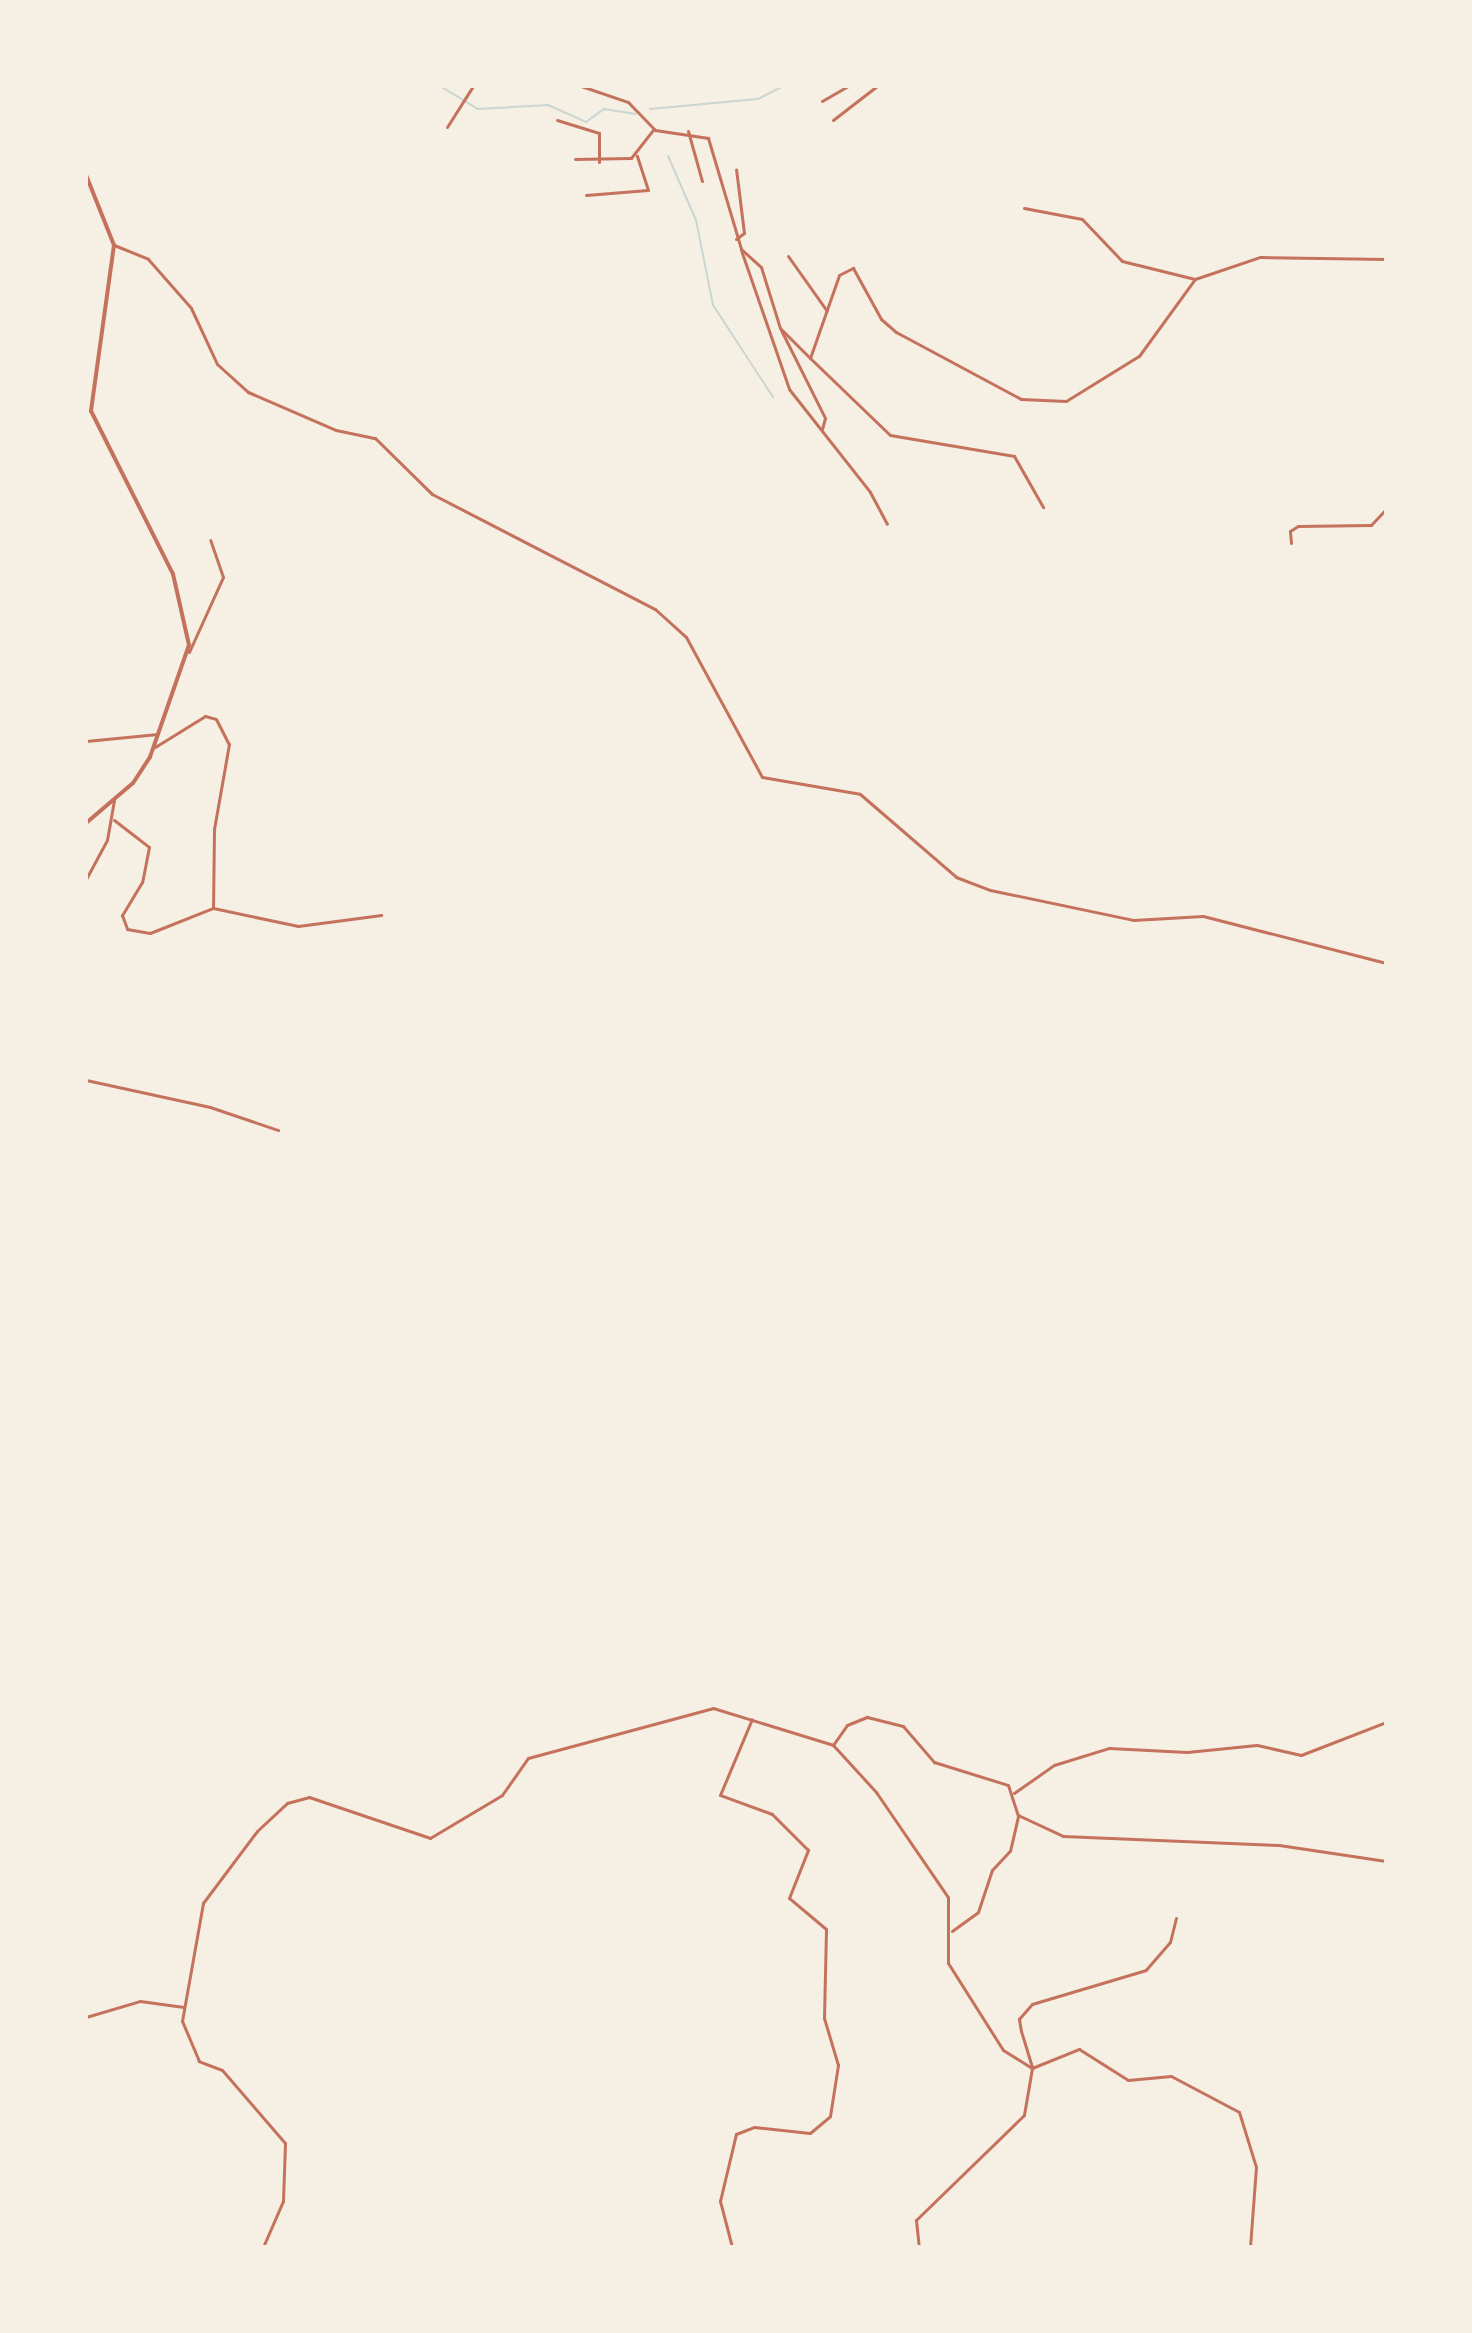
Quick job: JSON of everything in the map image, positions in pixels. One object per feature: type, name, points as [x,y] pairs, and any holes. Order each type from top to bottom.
[{"type":"street","points":[[447,127],[473,86]]},
{"type":"street","points":[[581,86],[628,102],[654,129],[702,133],[714,148],[736,239],[789,389],[822,429],[887,524]]},
{"type":"street","points":[[822,101],[848,86]]},
{"type":"street","points":[[833,120],[877,86]]},
{"type":"street","points":[[557,120],[599,133],[599,162]]},
{"type":"street","points":[[575,159],[599,162],[637,156],[654,129]]},
{"type":"street","points":[[688,131],[702,181]]},
{"type":"street","points":[[586,195],[648,190],[637,156]]},
{"type":"street","points":[[736,169],[744,233],[736,239]]},
{"type":"street","points":[[86,175],[114,245],[91,411],[173,574],[189,652]]},
{"type":"street","points":[[1024,208],[1082,219],[1122,261],[1195,279],[1260,257],[1386,259]]},
{"type":"street","points":[[114,245],[148,259],[197,317],[217,364],[248,392],[336,430],[375,438],[432,494],[655,609],[686,637],[762,777],[860,794],[956,877],[990,890],[1133,920],[1203,916],[1386,963]]},
{"type":"street","points":[[741,249],[761,267],[782,329],[781,342],[825,418],[822,429]]},
{"type":"street","points":[[788,256],[828,312]]},
{"type":"street","points":[[810,358],[839,275],[853,268],[881,319],[896,332],[1021,399],[1066,401],[1139,356],[1195,279]]},
{"type":"street","points":[[782,329],[890,435],[1014,456],[1043,507]]},
{"type":"street","points":[[1291,543],[1293,528],[1329,521],[1371,525],[1386,509]]},
{"type":"street","points":[[86,823],[114,801],[155,747],[189,652],[223,577],[210,540]]},
{"type":"street","points":[[155,747],[205,716],[216,719],[229,744],[214,829],[213,908]]},
{"type":"street","points":[[86,741],[160,733]]},
{"type":"street","points":[[86,879],[114,820],[114,801]]},
{"type":"street","points":[[114,820],[149,847],[142,882],[122,915],[127,929],[150,933],[213,908],[298,926],[381,915]]},
{"type":"street","points":[[86,1080],[210,1107],[278,1130]]},
{"type":"street","points":[[263,2247],[283,2201],[285,2143],[222,2070],[189,2049],[184,2007],[208,1893],[287,1803],[326,1800],[430,1838],[472,1817],[502,1795],[528,1758],[555,1747],[600,1742],[703,1708],[752,1719],[833,1745],[931,1868],[948,1897],[952,1931]]},
{"type":"street","points":[[833,1745],[847,1725],[876,1716],[903,1726],[946,1769],[986,1777],[1014,1793],[1018,1815],[1010,1851],[992,1870],[978,1912],[952,1931],[944,1946],[948,1963],[978,2016],[1003,2050],[1032,2068]]},
{"type":"street","points":[[732,2247],[720,2201],[736,2134],[754,2127],[810,2133],[830,2116],[838,2065],[824,2018],[826,1929],[789,1898],[808,1850],[772,1814],[720,1795],[752,1719]]},
{"type":"street","points":[[1014,1793],[1054,1765],[1109,1748],[1187,1752],[1257,1745],[1301,1755],[1386,1722]]},
{"type":"street","points":[[1018,1815],[1063,1836],[1279,1845],[1386,1861]]},
{"type":"street","points":[[919,2247],[916,2220],[1024,2115],[1032,2068],[1023,2012],[1043,1999],[1146,1970],[1170,1942],[1176,1918]]},
{"type":"street","points":[[86,2017],[140,2001],[184,2007]]},
{"type":"street","points":[[1032,2068],[1079,2049],[1128,2080],[1171,2076],[1235,2108],[1255,2162],[1250,2247]]},
{"type":"waterway","points":[[440,86],[478,109],[548,105],[586,122],[604,109],[636,114]]},
{"type":"waterway","points":[[650,109],[758,99],[784,86]]},
{"type":"waterway","points":[[668,156],[696,220],[713,305],[773,397]]}]
